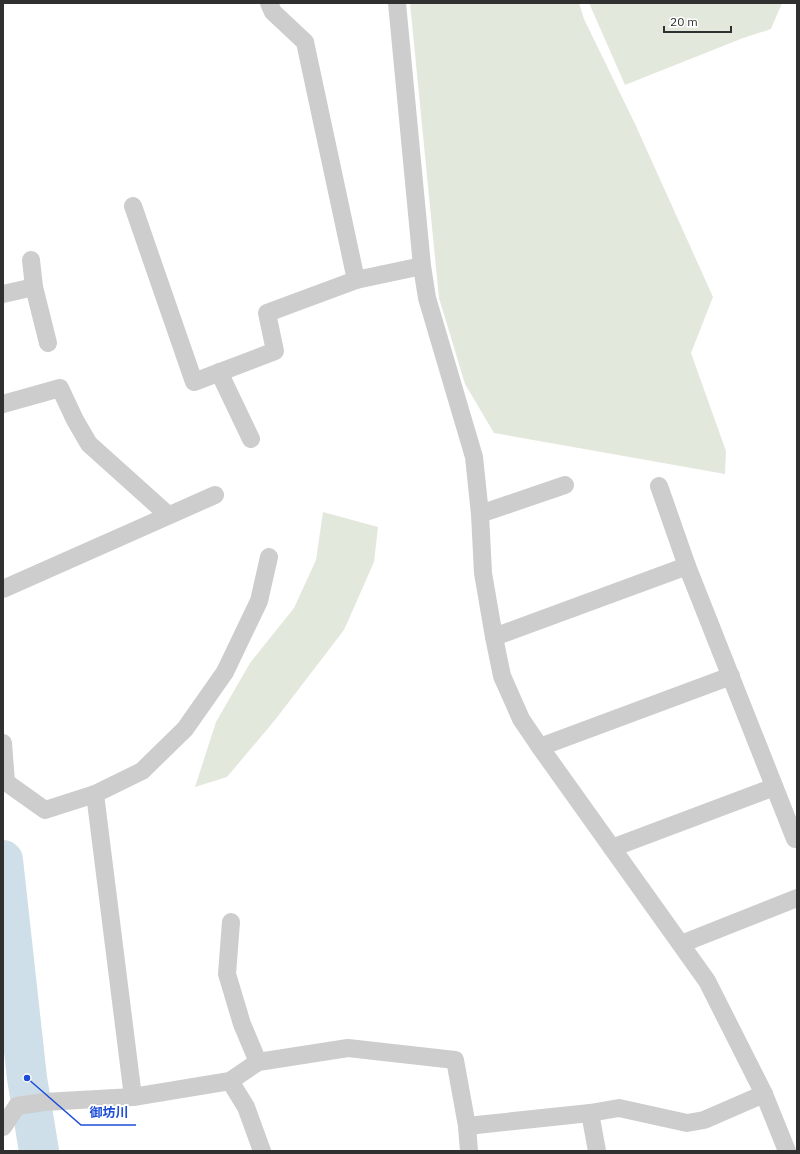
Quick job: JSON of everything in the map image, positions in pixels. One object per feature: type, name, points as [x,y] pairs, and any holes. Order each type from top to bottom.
[{"type":"street","points":[[269,3],[273,12],[305,42],[356,280]]},
{"type":"street","points":[[397,3],[422,266],[427,298],[474,457],[480,514],[483,573],[502,676],[522,719],[540,747],[708,981],[764,1094],[787,1151]]},
{"type":"street","points":[[133,206],[194,382],[275,351],[267,313],[356,280],[422,266]]},
{"type":"street","points":[[31,260],[34,287],[48,342]]},
{"type":"street","points":[[3,294],[34,287]]},
{"type":"street","points":[[219,372],[251,439]]},
{"type":"street","points":[[3,404],[60,388],[75,420],[89,444],[168,516]]},
{"type":"street","points":[[480,514],[565,485]]},
{"type":"street","points":[[659,486],[687,566],[795,839]]},
{"type":"street","points":[[3,589],[215,496]]},
{"type":"street","points":[[3,743],[5,781],[45,810],[95,794],[142,771],[184,729],[225,672],[259,601],[268,557]]},
{"type":"street","points":[[494,637],[687,566]]},
{"type":"street","points":[[540,747],[731,676]]},
{"type":"street","points":[[612,848],[774,787]]},
{"type":"street","points":[[95,794],[133,1097]]},
{"type":"street","points":[[681,944],[797,898]]},
{"type":"street","points":[[231,922],[227,974],[242,1024],[258,1062]]},
{"type":"street","points":[[3,1128],[17,1106],[25,1104],[133,1097],[230,1081],[258,1062],[348,1048],[455,1060],[467,1126],[469,1151]]},
{"type":"street","points":[[230,1081],[246,1107],[262,1151]]},
{"type":"street","points":[[467,1126],[590,1113],[619,1108],[687,1123],[704,1120],[764,1094]]},
{"type":"street","points":[[590,1113],[597,1151]]},
{"type":"shaded area","points":[[410,3],[579,3],[584,19],[636,126],[713,297],[691,353],[726,451],[725,474],[494,433],[465,384],[439,298]]},
{"type":"shaded area","points":[[589,3],[782,3],[771,29],[743,38],[625,85]]},
{"type":"shaded area","points":[[323,512],[378,527],[374,562],[344,630],[275,720],[227,777],[195,787],[216,722],[250,663],[294,608],[316,560]]},
{"type":"waterway","points":[[3,860],[27,1078],[39,1151]]},
{"type":"place","name":"御坊川","points":[[27,1078]]}]
